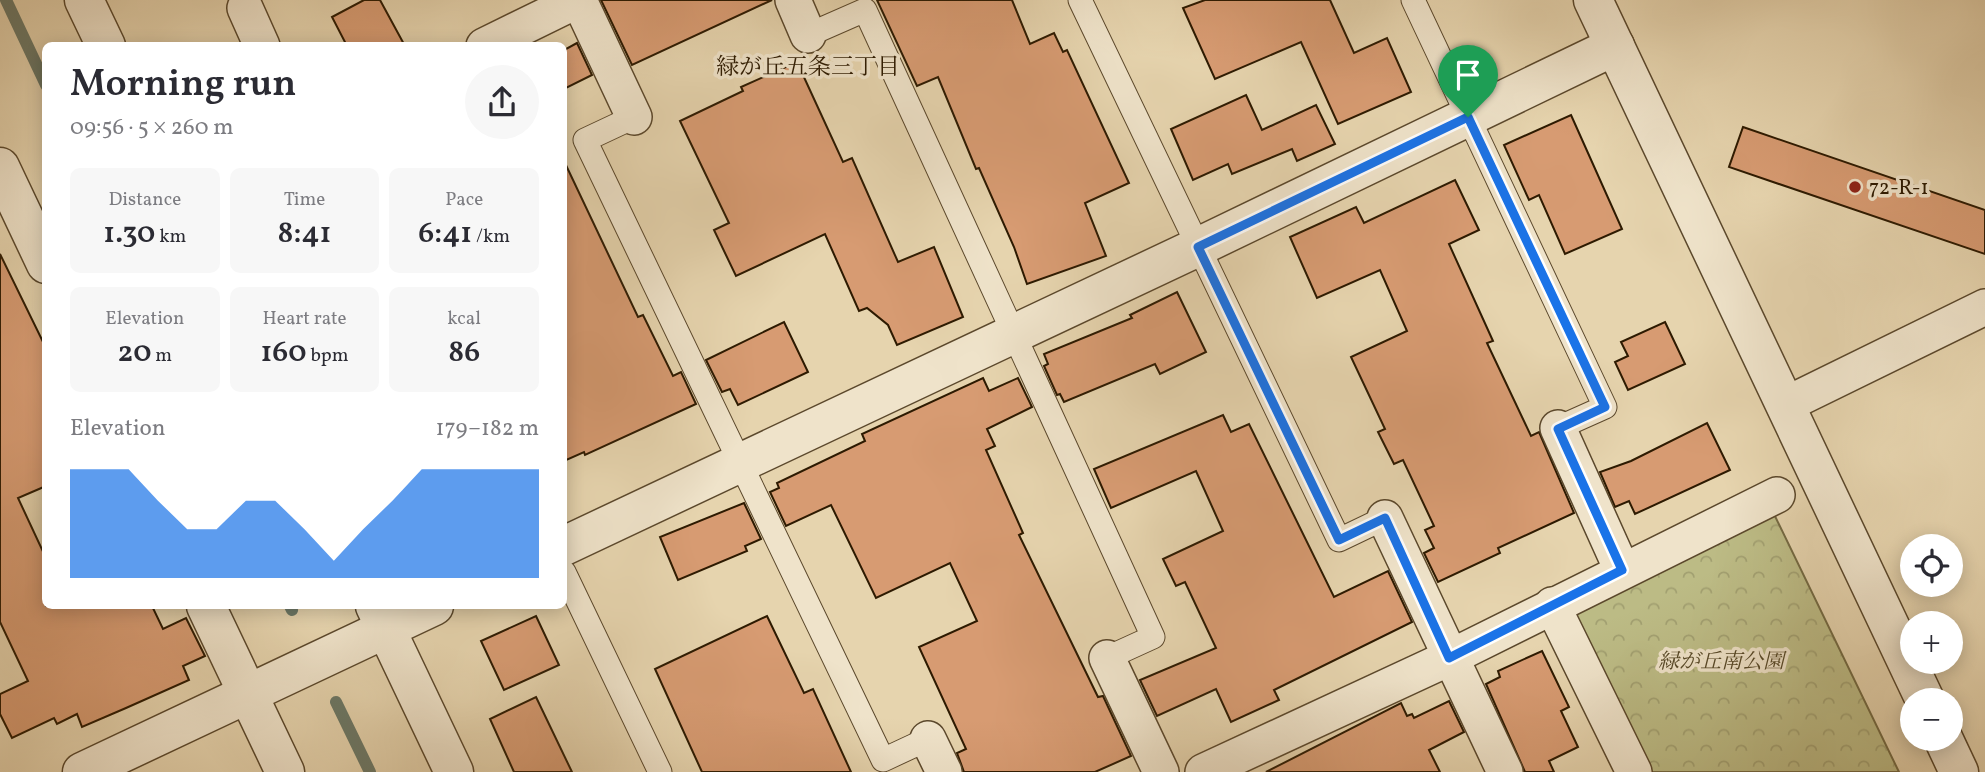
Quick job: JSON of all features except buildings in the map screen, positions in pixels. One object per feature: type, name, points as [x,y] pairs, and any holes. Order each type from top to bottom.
[{"type":"street","points":[[84,0],[104,42]]},
{"type":"street","points":[[492,42],[579,0],[634,117]]},
{"type":"street","points":[[793,0],[808,35]]},
{"type":"street","points":[[1594,0],[1919,688]]},
{"type":"street","points":[[253,4],[261,42]]},
{"type":"street","points":[[567,545],[1198,247],[1615,46]]},
{"type":"street","points":[[0,167],[42,256]]},
{"type":"street","points":[[1785,405],[1985,307]]},
{"type":"street","points":[[1558,429],[1622,570]]},
{"type":"street","points":[[1203,772],[1449,658],[1777,495]]},
{"type":"street","points":[[1385,518],[1505,772]]},
{"type":"street","points":[[1552,606],[1633,772]]},
{"type":"street","points":[[207,609],[285,772]]},
{"type":"street","points":[[82,772],[247,692],[380,617],[419,609]]},
{"type":"street","points":[[380,617],[454,772]]},
{"type":"street","points":[[1107,658],[1161,772]]},
{"type":"street","points":[[928,739],[944,772]]},
{"type":"street","points":[[1949,751],[1959,772]]},
{"type":"lane","points":[[1080,0],[1339,540],[1385,518]]},
{"type":"lane","points":[[1413,0],[1605,407],[1558,429]]},
{"type":"lane","points":[[808,35],[865,10],[1153,637],[1107,658]]},
{"type":"lane","points":[[634,117],[585,140],[883,760],[928,739]]},
{"type":"lane","points":[[567,578],[660,772]]},
{"type":"green space","name":"緑が丘南公園","points":[[1773,512],[1899,772],[1651,772],[1572,609]]},
{"type":"waterway","points":[[6,0],[42,76]]},
{"type":"waterway","points":[[336,702],[370,772]]},
{"type":"place","name":"72-R-1","points":[[1855,187]]},
{"type":"district","name":"緑が丘五条三丁目","points":[[808,66]]},
{"type":"route","points":[[1468,117],[1605,407],[1558,429],[1622,570],[1449,658],[1385,518],[1339,540],[1198,247],[1468,117]]}]
